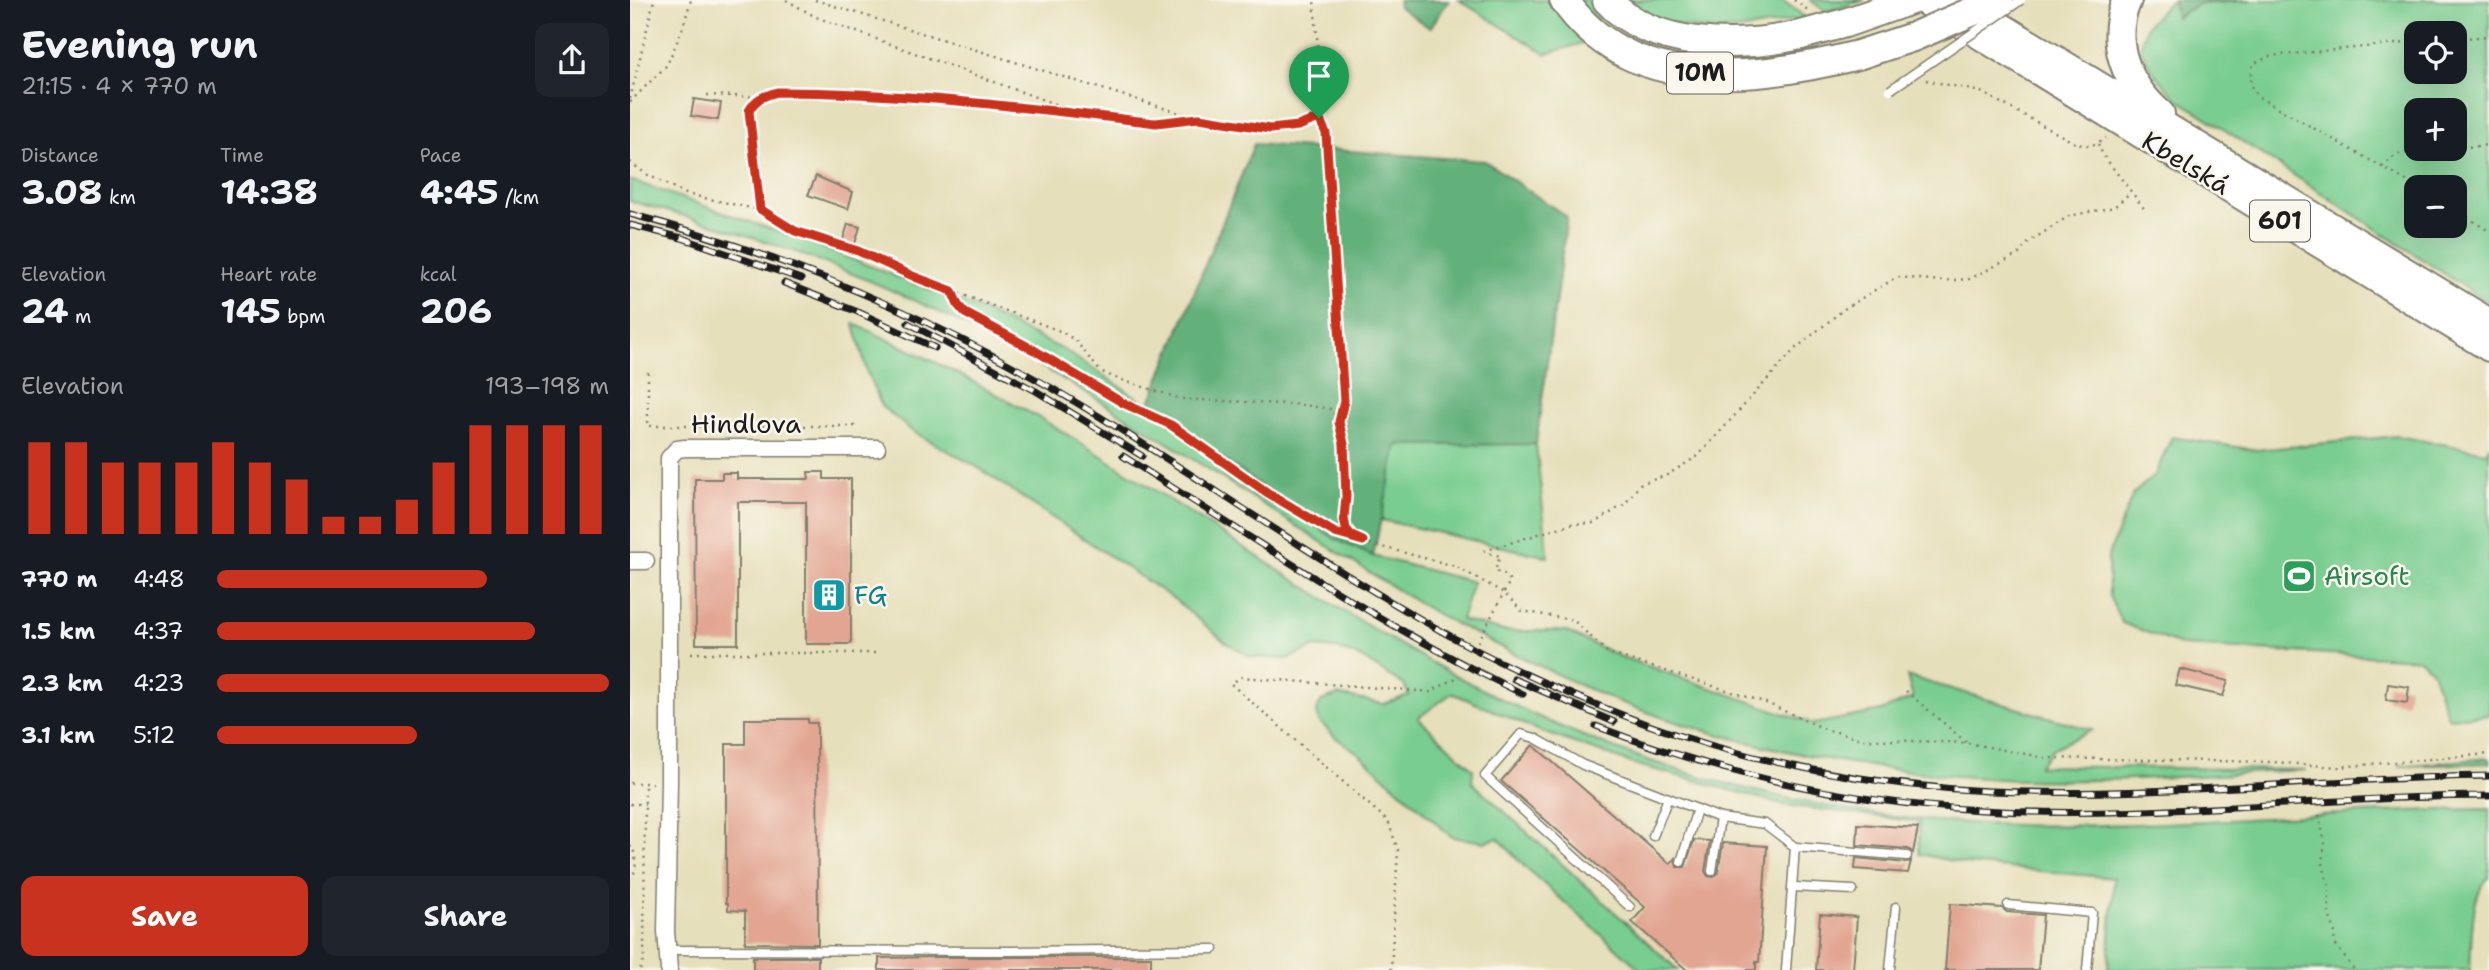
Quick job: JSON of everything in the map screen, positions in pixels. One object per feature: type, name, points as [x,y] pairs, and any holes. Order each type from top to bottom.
[{"type":"highway","name":"10M","points":[[1564,0],[1593,34],[1629,55],[1662,67],[1731,76],[1793,71],[1858,55],[1913,37],[1999,0]]},
{"type":"highway","name":"10M","points":[[1607,0],[1633,20],[1670,35],[1706,43],[1735,44],[1781,39],[1823,29],[1911,0]]},
{"type":"highway","name":"Kbelská","points":[[1956,0],[2489,323]]},
{"type":"highway","points":[[2127,0],[2120,20],[2119,42],[2130,76],[2157,111],[2212,155]]},
{"type":"main road","name":"Kbelská","points":[[1920,0],[2489,349]]},
{"type":"street","name":"Hindlova","points":[[669,970],[669,458],[677,450],[685,449],[877,449]]},
{"type":"lane","points":[[1890,90],[2021,0]]},
{"type":"lane","points":[[1630,907],[1485,776],[1521,734],[1535,738],[1583,765],[1720,818],[1765,824],[1795,847],[1907,856]]},
{"type":"lane","points":[[1653,836],[1668,798]]},
{"type":"lane","points":[[1681,862],[1697,809]]},
{"type":"lane","points":[[1712,871],[1720,818]]},
{"type":"lane","points":[[1786,970],[1795,847]]},
{"type":"lane","points":[[1793,887],[1853,890]]},
{"type":"lane","points":[[2008,905],[2092,914],[2087,970]]},
{"type":"lane","points":[[1890,970],[1896,907]]},
{"type":"lane","points":[[667,950],[1011,951],[1214,948]]},
{"type":"path","points":[[630,101],[654,0]]},
{"type":"path","points":[[630,101],[667,65],[691,0]]},
{"type":"path","points":[[786,0],[816,17],[1082,114]]},
{"type":"path","points":[[815,0],[1199,118],[1270,129],[1298,126],[1319,118]]},
{"type":"path","points":[[1314,0],[1322,99],[1319,118],[1326,133],[1337,275],[1344,401],[1339,422]]},
{"type":"path","points":[[1794,0],[1811,13]]},
{"type":"path","points":[[2467,38],[2489,36]]},
{"type":"path","points":[[2404,43],[2270,56],[2253,64],[2250,84],[2257,96],[2404,180]]},
{"type":"path","points":[[1918,75],[1929,81],[1981,92],[2077,144],[2098,144],[2110,134]]},
{"type":"path","points":[[760,209],[749,111],[761,97],[777,92],[851,92],[1156,123],[1199,118]]},
{"type":"path","points":[[707,94],[761,97]]},
{"type":"path","points":[[2098,144],[2103,155],[2146,211]]},
{"type":"path","points":[[2467,147],[2489,145]]},
{"type":"path","points":[[2382,167],[2397,154],[2404,153]]},
{"type":"path","points":[[630,162],[646,174],[686,194],[760,209],[795,231],[858,251],[915,277],[1060,331],[1075,340],[1100,371],[1118,379],[1182,398],[1331,409],[1339,422],[1344,444],[1346,529],[1352,536],[1363,541]]},
{"type":"path","points":[[1478,642],[1510,581],[1506,575],[1495,571],[1500,556],[1484,551],[1571,524],[1594,523],[1625,504],[1640,484],[1667,475],[1698,456],[1795,349],[1844,309],[1898,277],[1941,281],[1969,279],[2019,254],[2029,242],[2069,216],[2115,207],[2132,192]]},
{"type":"path","points":[[2467,217],[2489,231]]},
{"type":"path","points":[[952,291],[965,313],[1123,403],[1171,425],[1268,493],[1335,533],[1455,566],[1504,593],[1522,611],[1573,620],[1608,653],[1764,702],[1825,729],[1862,739],[1967,743],[2047,758],[2273,762],[2337,767],[2489,754]]},
{"type":"path","points":[[648,372],[648,426],[856,426]]},
{"type":"path","points":[[691,653],[878,653]]},
{"type":"path","points":[[1391,970],[1398,850],[1388,821],[1231,684],[1241,677],[1430,692],[1460,676]]},
{"type":"path","points":[[1906,691],[1967,743]]},
{"type":"path","points":[[630,783],[661,783]]},
{"type":"path","points":[[640,970],[644,959],[645,783]]},
{"type":"path","points":[[630,804],[645,804]]},
{"type":"path","points":[[2319,816],[2325,844],[2322,862],[2329,887],[2329,915],[2335,931],[2334,938],[2354,970]]},
{"type":"path","points":[[630,846],[633,847],[636,863],[634,873],[630,876]]},
{"type":"green space","points":[[1398,0],[1449,0],[1430,28],[1399,7]]},
{"type":"green space","points":[[1459,0],[1608,0],[1583,43],[1546,54]]},
{"type":"green space","points":[[1623,0],[1782,0],[1805,17],[1749,29],[1695,29],[1648,14]]},
{"type":"green space","points":[[1810,0],[1865,0],[1826,12]]},
{"type":"green space","points":[[2172,0],[2177,17],[2198,4],[2254,0],[2489,0],[2489,303],[2176,98],[2155,74],[2140,49],[2146,26]]},
{"type":"green space","points":[[2174,0],[2254,0],[2198,4],[2176,17]]},
{"type":"green space","points":[[1254,144],[1485,161],[1567,217],[1536,444],[1397,445],[1373,556],[1335,539],[1149,405]]},
{"type":"green space","points":[[630,180],[814,244],[981,310],[1064,350],[1149,405],[1335,539],[1373,556],[1473,582],[1461,620],[1503,631],[1565,631],[1619,656],[1814,724],[1881,711],[1913,698],[1907,676],[2092,730],[2052,749],[2039,766],[2306,770],[2064,780],[1936,774],[1837,761],[1788,751],[1738,740],[1643,711],[1557,674],[1437,614],[1101,401],[986,336],[900,294],[812,258],[722,227],[630,201]]},
{"type":"green space","points":[[854,324],[1026,410],[1326,600],[1451,673],[1583,736],[1679,770],[1781,797],[1833,807],[1936,821],[1986,824],[2112,825],[2489,809],[2489,878],[2478,895],[2475,907],[2470,970],[2108,970],[2114,878],[1966,864],[1919,854],[1919,822],[1785,805],[1634,764],[1540,731],[1452,693],[1418,718],[1473,769],[1472,782],[1678,970],[1641,970],[1526,868],[1498,838],[1485,842],[1452,837],[1319,721],[1317,711],[1321,701],[1338,695],[1384,704],[1409,695],[1404,685],[1360,657],[1336,649],[1315,647],[1288,659],[1251,657],[1224,641],[1175,600],[977,467],[912,431],[882,407],[867,372]]},
{"type":"green space","name":"Airsoft","points":[[2397,436],[2486,452],[2489,447],[2489,715],[2448,718],[2432,671],[2420,659],[2183,646],[2122,623],[2109,596],[2108,556],[2133,494],[2155,475],[2172,437],[2256,450]]},
{"type":"green space","points":[[1536,444],[1548,557],[1381,520],[1397,445]]},
{"type":"green space","points":[[2489,758],[2489,763],[2399,766]]},
{"type":"building","points":[[694,99],[721,103],[718,120],[691,116]]},
{"type":"building","points":[[816,176],[853,192],[848,209],[808,195]]},
{"type":"building","points":[[848,224],[860,227],[854,247],[842,243]]},
{"type":"building","name":"FG","points":[[808,472],[824,472],[824,479],[851,479],[851,644],[806,644],[806,502],[738,502],[738,644],[696,644],[695,479],[722,479],[722,473],[737,473],[737,479],[809,479]]},
{"type":"building","points":[[2180,669],[2228,681],[2223,696],[2175,685]]},
{"type":"building","points":[[2388,684],[2409,687],[2407,703],[2386,700]]},
{"type":"building","points":[[745,719],[808,719],[808,723],[817,723],[818,944],[745,943],[745,911],[728,910],[726,744],[745,744]]},
{"type":"building","points":[[1533,745],[1670,864],[1675,858],[1677,867],[1685,867],[1694,840],[1710,841],[1705,871],[1708,876],[1714,877],[1718,873],[1723,843],[1767,846],[1759,962],[1756,962],[1756,970],[1687,970],[1632,922],[1645,907],[1501,781]]},
{"type":"building","points":[[1858,824],[1918,828],[1913,853],[1908,849],[1857,845]]},
{"type":"building","points":[[1856,858],[1906,863],[1911,861],[1908,873],[1855,869]]},
{"type":"building","points":[[1950,904],[2002,908],[2007,912],[2043,915],[2038,970],[1945,970]]},
{"type":"building","points":[[1820,914],[1857,917],[1853,970],[1816,970]]},
{"type":"building","points":[[753,957],[818,957],[818,970],[753,970]]},
{"type":"building","points":[[1151,957],[1151,970],[879,970],[879,958]]},
{"type":"railway","points":[[630,214],[752,251],[812,273],[929,323],[1042,382],[1324,560],[1463,643],[1507,666],[1576,696],[1686,738],[1771,761],[1859,778],[1989,791],[2114,792],[2489,776]]},
{"type":"railway","points":[[630,225],[682,238],[801,279]]},
{"type":"railway","points":[[784,283],[858,312],[935,348]]},
{"type":"railway","points":[[908,323],[1036,391],[1142,456]]},
{"type":"railway","points":[[1123,456],[1369,611],[1523,694]]},
{"type":"railway","points":[[1514,679],[1614,722]]},
{"type":"railway","points":[[1596,726],[1690,758],[1786,783],[1883,801],[1982,810],[2109,812],[2489,796]]},
{"type":"place","name":"Airsoft","points":[[2299,576]]},
{"type":"place","name":"FG","points":[[829,595]]},
{"type":"route","points":[[777,92],[851,92],[951,100],[1156,123],[1199,118],[1270,129],[1298,126],[1319,118],[1326,133],[1337,275],[1344,401],[1339,422],[1344,444],[1344,518],[1346,529],[1352,536],[1363,541],[1335,533],[1268,493],[1171,425],[1123,403],[965,313],[952,291],[858,251],[795,231],[760,209],[749,111],[761,97],[777,92]]}]
